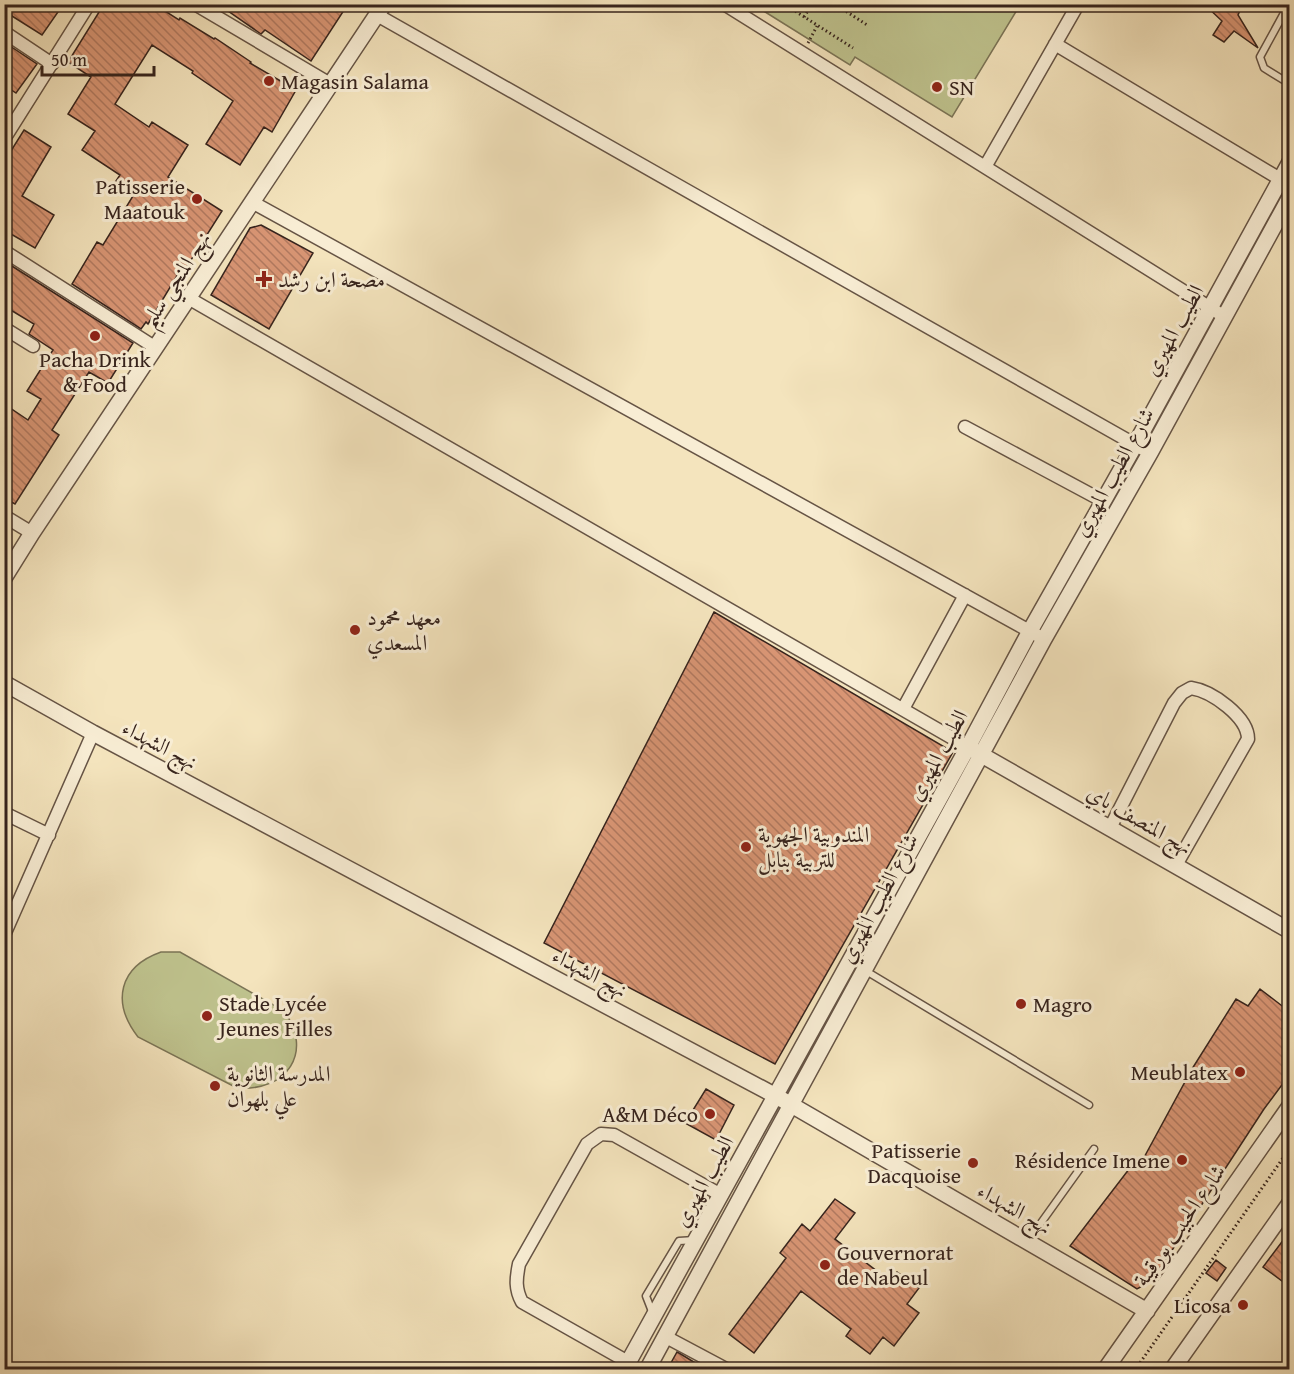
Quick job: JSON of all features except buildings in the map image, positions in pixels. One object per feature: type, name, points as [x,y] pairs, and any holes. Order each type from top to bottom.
[{"type":"street","points":[[5,137],[89,4]]},
{"type":"street","points":[[195,4],[330,84]]},
{"type":"street","points":[[724,4],[1225,317]]},
{"type":"street","points":[[985,167],[1077,6]]},
{"type":"street","points":[[380,10],[1150,453]]},
{"type":"street","name":"نهج المنجي سليم","points":[[4,578],[380,10]]},
{"type":"street","points":[[4,32],[52,64]]},
{"type":"street","points":[[1054,44],[1285,182]]},
{"type":"street","name":"الطيب المهيري","points":[[626,1366],[776,1096],[975,751],[1030,631],[1210,308],[1285,182],[1290,162]]},
{"type":"street","name":"شارع الطيب المهيري","points":[[647,1370],[865,970],[975,751],[1044,639],[1150,453],[1290,197]]},
{"type":"street","points":[[252,202],[1044,639]]},
{"type":"street","points":[[4,251],[156,348]]},
{"type":"street","points":[[190,299],[975,751]]},
{"type":"street","points":[[4,328],[33,346]]},
{"type":"street","points":[[965,427],[1103,501]]},
{"type":"street","points":[[4,516],[32,533]]},
{"type":"street","points":[[903,709],[965,595]]},
{"type":"street","name":"نهج الشهداء","points":[[4,683],[93,734],[776,1096],[1147,1311]]},
{"type":"street","points":[[1110,828],[1174,703],[1182,693],[1191,688],[1217,700],[1244,722],[1248,739],[1176,865]]},
{"type":"street","points":[[4,935],[93,734]]},
{"type":"street","name":"نهج المنصف باي","points":[[975,751],[1290,932]]},
{"type":"street","points":[[4,813],[49,835]]},
{"type":"street","name":"شارع الحبيب بورقيبة","points":[[1104,1370],[1290,1106]]},
{"type":"street","points":[[626,1366],[522,1302],[516,1280],[519,1264],[587,1144],[601,1134],[614,1135],[721,1195]]},
{"type":"street","points":[[1174,1369],[1290,1203]]},
{"type":"street","points":[[666,1337],[728,1370]]},
{"type":"lane","points":[[1289,4],[1260,57],[1264,68],[1290,84]]},
{"type":"lane","points":[[865,970],[1089,1105]]},
{"type":"lane","points":[[1027,1242],[1094,1149]]},
{"type":"path","points":[[784,4],[853,48]]},
{"type":"path","points":[[804,17],[812,4]]},
{"type":"path","points":[[835,4],[867,25]]},
{"type":"path","points":[[802,53],[818,26]]},
{"type":"path","points":[[1135,1370],[1290,1148]]},
{"type":"green space","name":"SN","points":[[754,5],[1020,5],[952,117],[855,57],[850,65]]},
{"type":"green space","name":"Stade Lycée Jeunes Filles","points":[[161,952],[180,952],[284,1011],[293,1026],[296,1041],[295,1054],[290,1066],[282,1076],[255,1088],[237,1088],[138,1037],[124,1011],[122,999],[124,987],[128,976],[136,967]]},
{"type":"place","name":"Magasin Salama","points":[[269,81]]},
{"type":"place","name":"SN","points":[[937,87]]},
{"type":"place","name":"Patisserie Maatouk","points":[[197,199]]},
{"type":"place","name":"مصحة ابن رشد","points":[[264,279]]},
{"type":"place","name":"Pacha Drink & Food","points":[[95,336]]},
{"type":"place","name":"معهد محمود المسعدي","points":[[355,630]]},
{"type":"place","name":"المندوبية الجهوية للتربية بنابل","points":[[746,847]]},
{"type":"place","name":"Magro","points":[[1021,1004]]},
{"type":"place","name":"Stade Lycée Jeunes Filles","points":[[207,1016]]},
{"type":"place","name":"Meublatex","points":[[1240,1072]]},
{"type":"place","name":"المدرسة الثانوية علي بلهوان","points":[[215,1086]]},
{"type":"place","name":"A&M Déco","points":[[710,1114]]},
{"type":"place","name":"Résidence Imene","points":[[1182,1160]]},
{"type":"place","name":"Patisserie Dacquoise","points":[[973,1163]]},
{"type":"place","name":"Gouvernorat de Nabeul","points":[[825,1265]]},
{"type":"place","name":"Licosa","points":[[1243,1305]]}]
